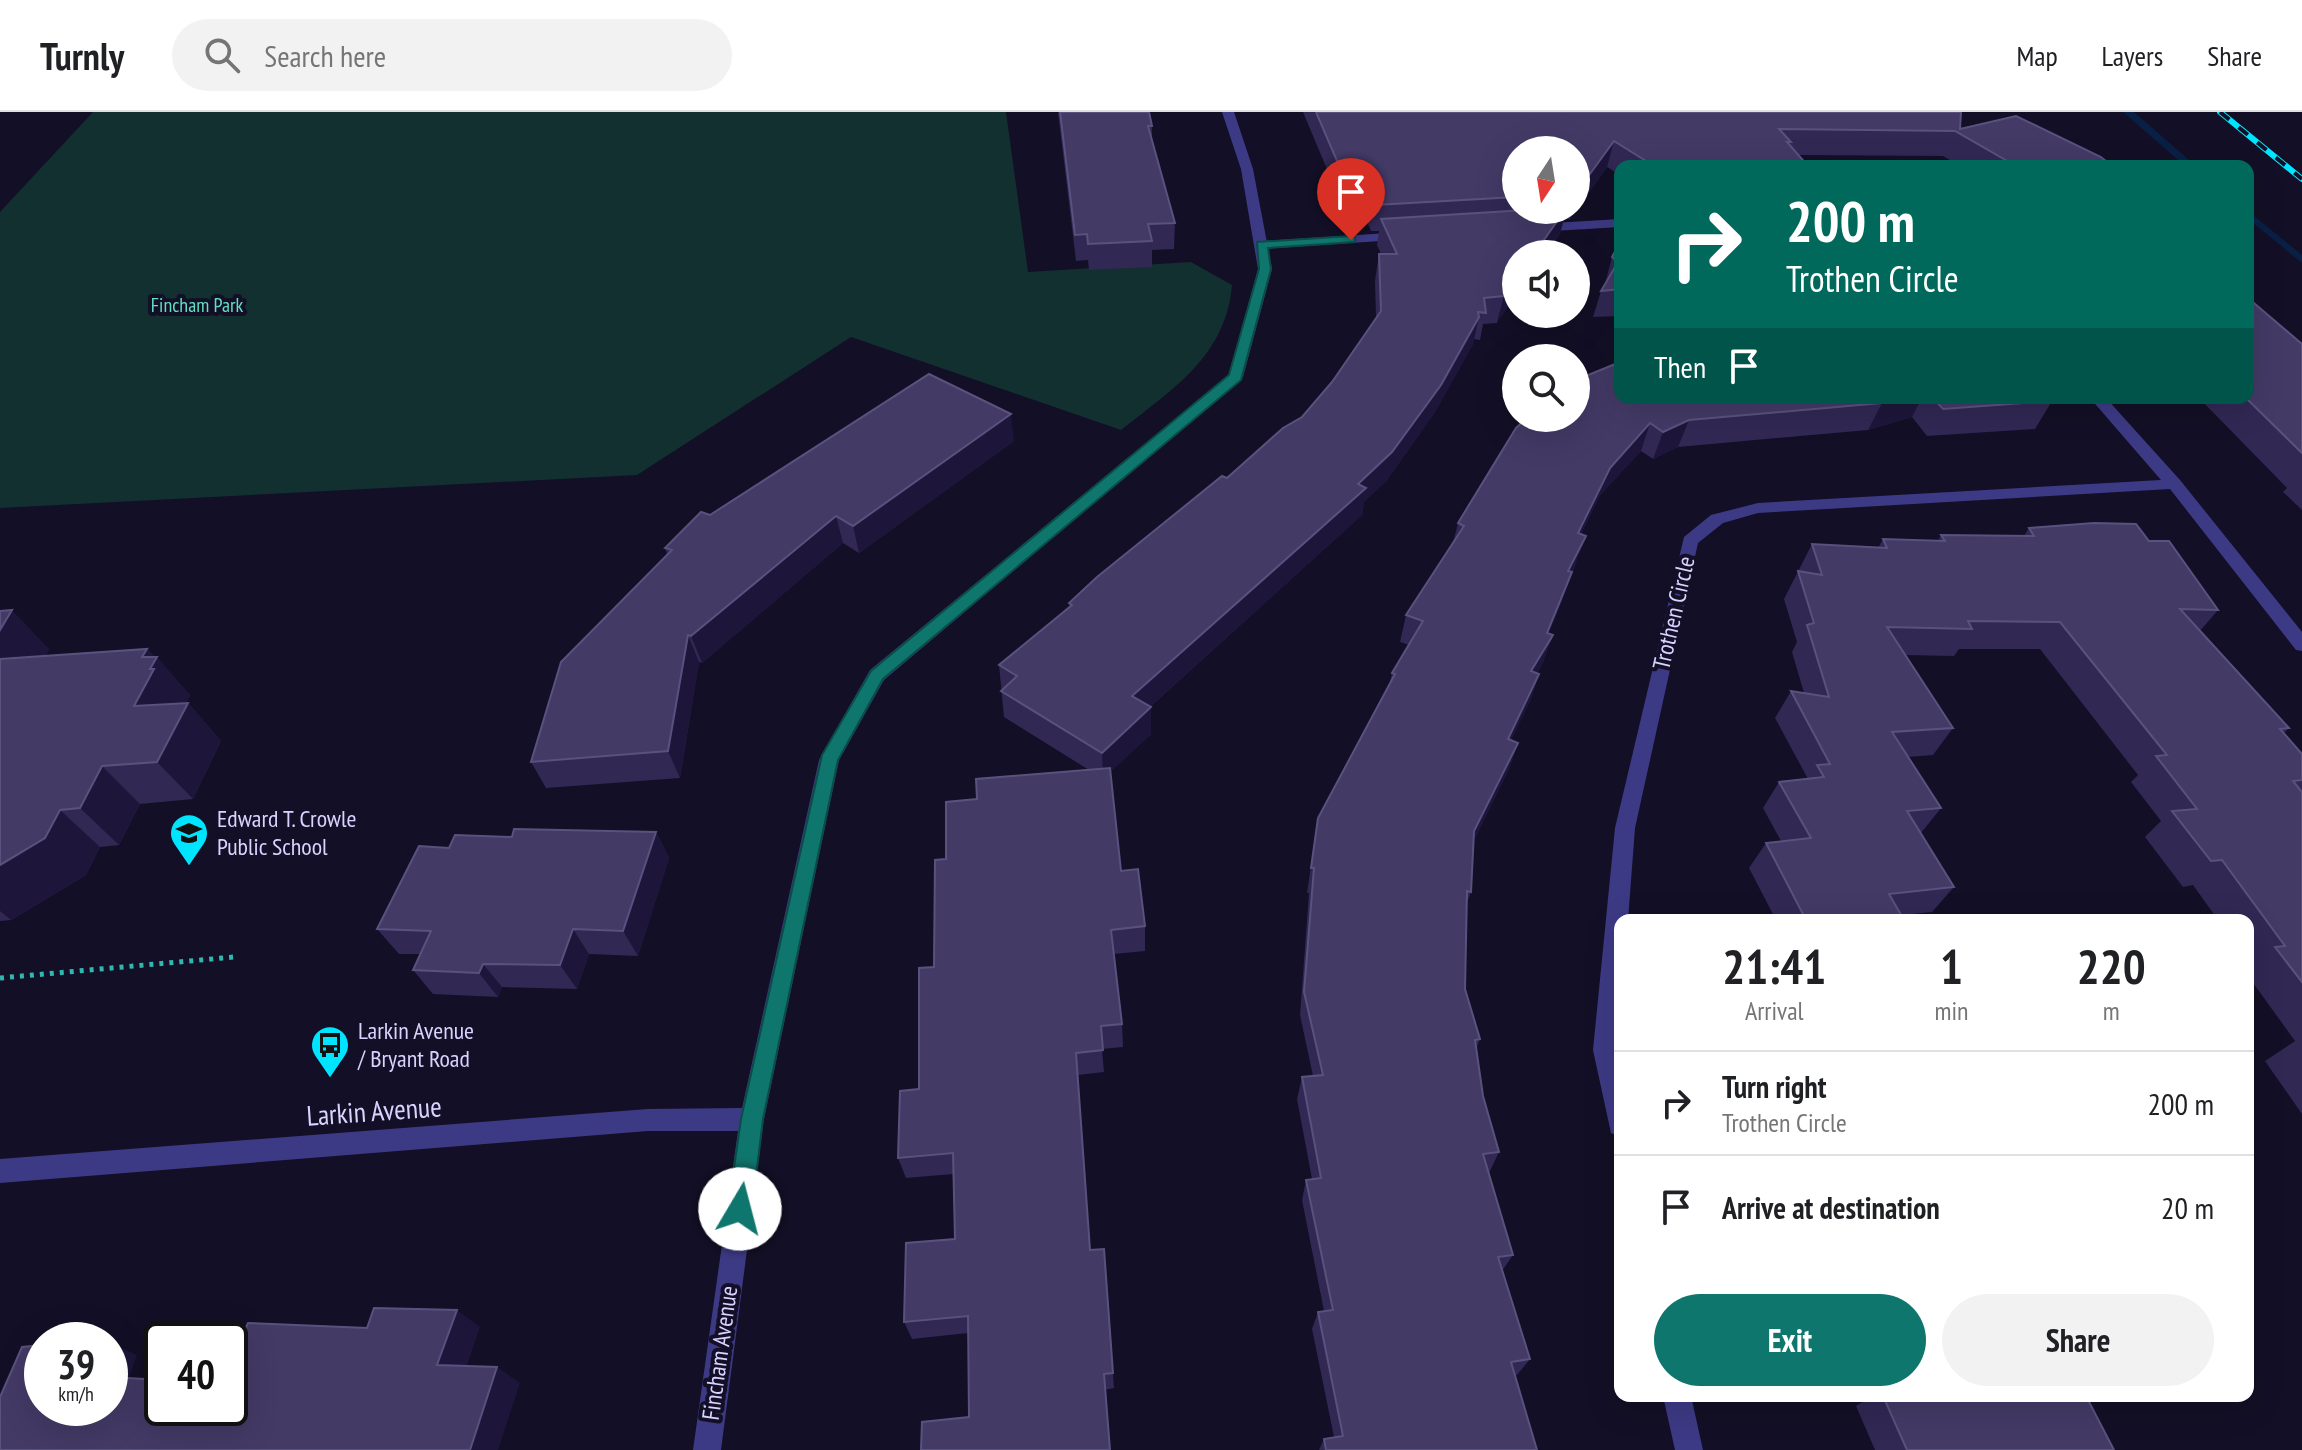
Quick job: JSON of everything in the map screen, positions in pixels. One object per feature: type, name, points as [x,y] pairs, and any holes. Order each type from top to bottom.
[{"type":"street","name":"Fincham Avenue","points":[[707,1450],[752,1119],[829,760],[877,675],[1236,377],[1265,269],[1247,169],[1228,112]]},
{"type":"street","points":[[1526,229],[1614,223]]},
{"type":"street","points":[[1261,245],[1417,236]]},
{"type":"street","points":[[2103,404],[2174,484],[2302,645]]},
{"type":"street","name":"Trothen Circle","points":[[1617,914],[1625,828],[1690,541],[1717,519],[1758,508],[2174,484]]},
{"type":"street","name":"Trothen Circle","points":[[1614,950],[1605,1050],[1614,1095]]},
{"type":"street","name":"Larkin Avenue","points":[[0,1171],[648,1120],[752,1119]]},
{"type":"street","points":[[1678,1402],[1689,1450]]},
{"type":"path","points":[[0,978],[234,957]]},
{"type":"green space","name":"Fincham Park","points":[[93,112],[1006,112],[1028,272],[1191,262],[1232,285],[1228,310],[1219,332],[1194,369],[1121,430],[851,337],[637,475],[0,508],[0,212]]},
{"type":"building","points":[[1060,112],[1149,112],[1152,126],[1148,126],[1175,223],[1148,224],[1152,241],[1088,244],[1087,234],[1075,235]]},
{"type":"building","points":[[1316,112],[1961,112],[1960,129],[2016,116],[2105,160],[2006,160],[1955,131],[1779,129],[1803,160],[1644,160],[1614,141],[1590,174],[1590,136],[1502,136],[1502,198],[1375,205],[1354,160],[1337,161]]},
{"type":"building","points":[[1502,212],[1502,224],[1555,224],[1544,240],[1502,240],[1502,296],[1484,298],[1486,313],[1478,312],[1479,317],[1441,385],[1392,452],[1358,484],[1366,488],[1132,696],[1151,707],[1102,753],[1001,691],[1017,676],[999,665],[1072,605],[1069,603],[1097,577],[1222,476],[1227,478],[1283,428],[1302,417],[1332,382],[1381,311],[1379,254],[1397,254],[1381,219]]},
{"type":"building","points":[[1614,269],[1614,290],[1601,291]]},
{"type":"building","points":[[2254,303],[2302,344],[2302,453],[2252,404]]},
{"type":"building","points":[[1614,364],[1614,404],[1871,404],[1689,420],[1663,432],[1650,423],[1610,468],[1578,533],[1586,536],[1568,571],[1572,572],[1547,633],[1553,635],[1531,671],[1539,674],[1508,739],[1518,743],[1474,831],[1471,892],[1467,891],[1465,989],[1480,1039],[1475,1040],[1483,1096],[1499,1152],[1483,1154],[1513,1255],[1498,1257],[1530,1359],[1511,1362],[1537,1450],[1326,1450],[1324,1439],[1343,1436],[1318,1312],[1333,1310],[1306,1180],[1321,1178],[1302,1077],[1323,1075],[1304,992],[1314,868],[1311,868],[1318,818],[1395,674],[1392,673],[1423,621],[1406,615],[1464,526],[1458,523],[1514,432],[1590,432],[1590,374]]},
{"type":"building","points":[[929,374],[1011,414],[853,526],[836,516],[691,636],[688,635],[668,751],[531,762],[561,662],[672,550],[665,548],[701,512],[710,515]]},
{"type":"building","points":[[1938,404],[2011,404],[1943,409]]},
{"type":"building","points":[[2094,523],[2136,524],[2149,541],[2169,541],[2218,610],[2180,609],[2289,728],[2280,729],[2302,754],[2302,780],[2293,781],[2302,792],[2302,982],[2275,947],[2285,946],[2222,860],[2211,861],[2172,811],[2197,809],[2156,756],[2167,755],[2060,622],[1968,621],[1972,629],[1887,627],[1953,728],[1892,732],[1941,808],[1907,811],[1954,887],[1889,894],[1901,914],[1803,914],[1766,843],[1811,838],[1779,782],[1824,777],[1817,765],[1830,764],[1791,691],[1829,697],[1807,625],[1814,623],[1798,571],[1822,575],[1812,544],[1887,548],[1883,539],[1945,541],[1941,535],[2034,536],[2029,528]]},
{"type":"building","points":[[12,610],[0,630],[0,611]]},
{"type":"building","points":[[147,649],[142,657],[157,657],[134,706],[188,703],[157,762],[102,766],[80,808],[60,810],[45,838],[0,865],[0,659]]},
{"type":"building","points":[[1110,768],[1121,871],[1138,869],[1145,926],[1111,930],[1122,1024],[1101,1026],[1103,1050],[1076,1053],[1090,1250],[1104,1249],[1113,1373],[1104,1374],[1110,1450],[921,1450],[922,1422],[969,1417],[968,1316],[904,1322],[906,1243],[955,1239],[953,1153],[898,1158],[900,1091],[919,1089],[919,968],[934,967],[935,860],[946,859],[946,802],[977,799],[976,779]]},
{"type":"building","points":[[514,829],[656,832],[623,931],[573,929],[560,965],[483,964],[479,973],[413,970],[431,931],[377,929],[419,846],[449,848],[455,835],[512,837]]},
{"type":"building","points":[[374,1308],[457,1310],[437,1365],[497,1367],[470,1450],[0,1450],[0,1397],[22,1347],[24,1426],[128,1426],[128,1378],[144,1379],[144,1426],[248,1426],[248,1323],[367,1328]]},
{"type":"building","points":[[1886,1402],[2089,1402],[2114,1450],[1907,1450]]},
{"type":"waterway","points":[[2128,112],[2184,160]]},
{"type":"waterway","points":[[2254,219],[2302,260]]},
{"type":"railway","points":[[2220,112],[2302,179]]},
{"type":"place","name":"Edward T. Crowle Public School","points":[[189,867]]},
{"type":"place","name":"Larkin Avenue / Bryant Road","points":[[330,1079]]},
{"type":"route","points":[[740,1209],[752,1119],[829,760],[877,675],[1236,377],[1265,269],[1261,245],[1351,240]]}]
